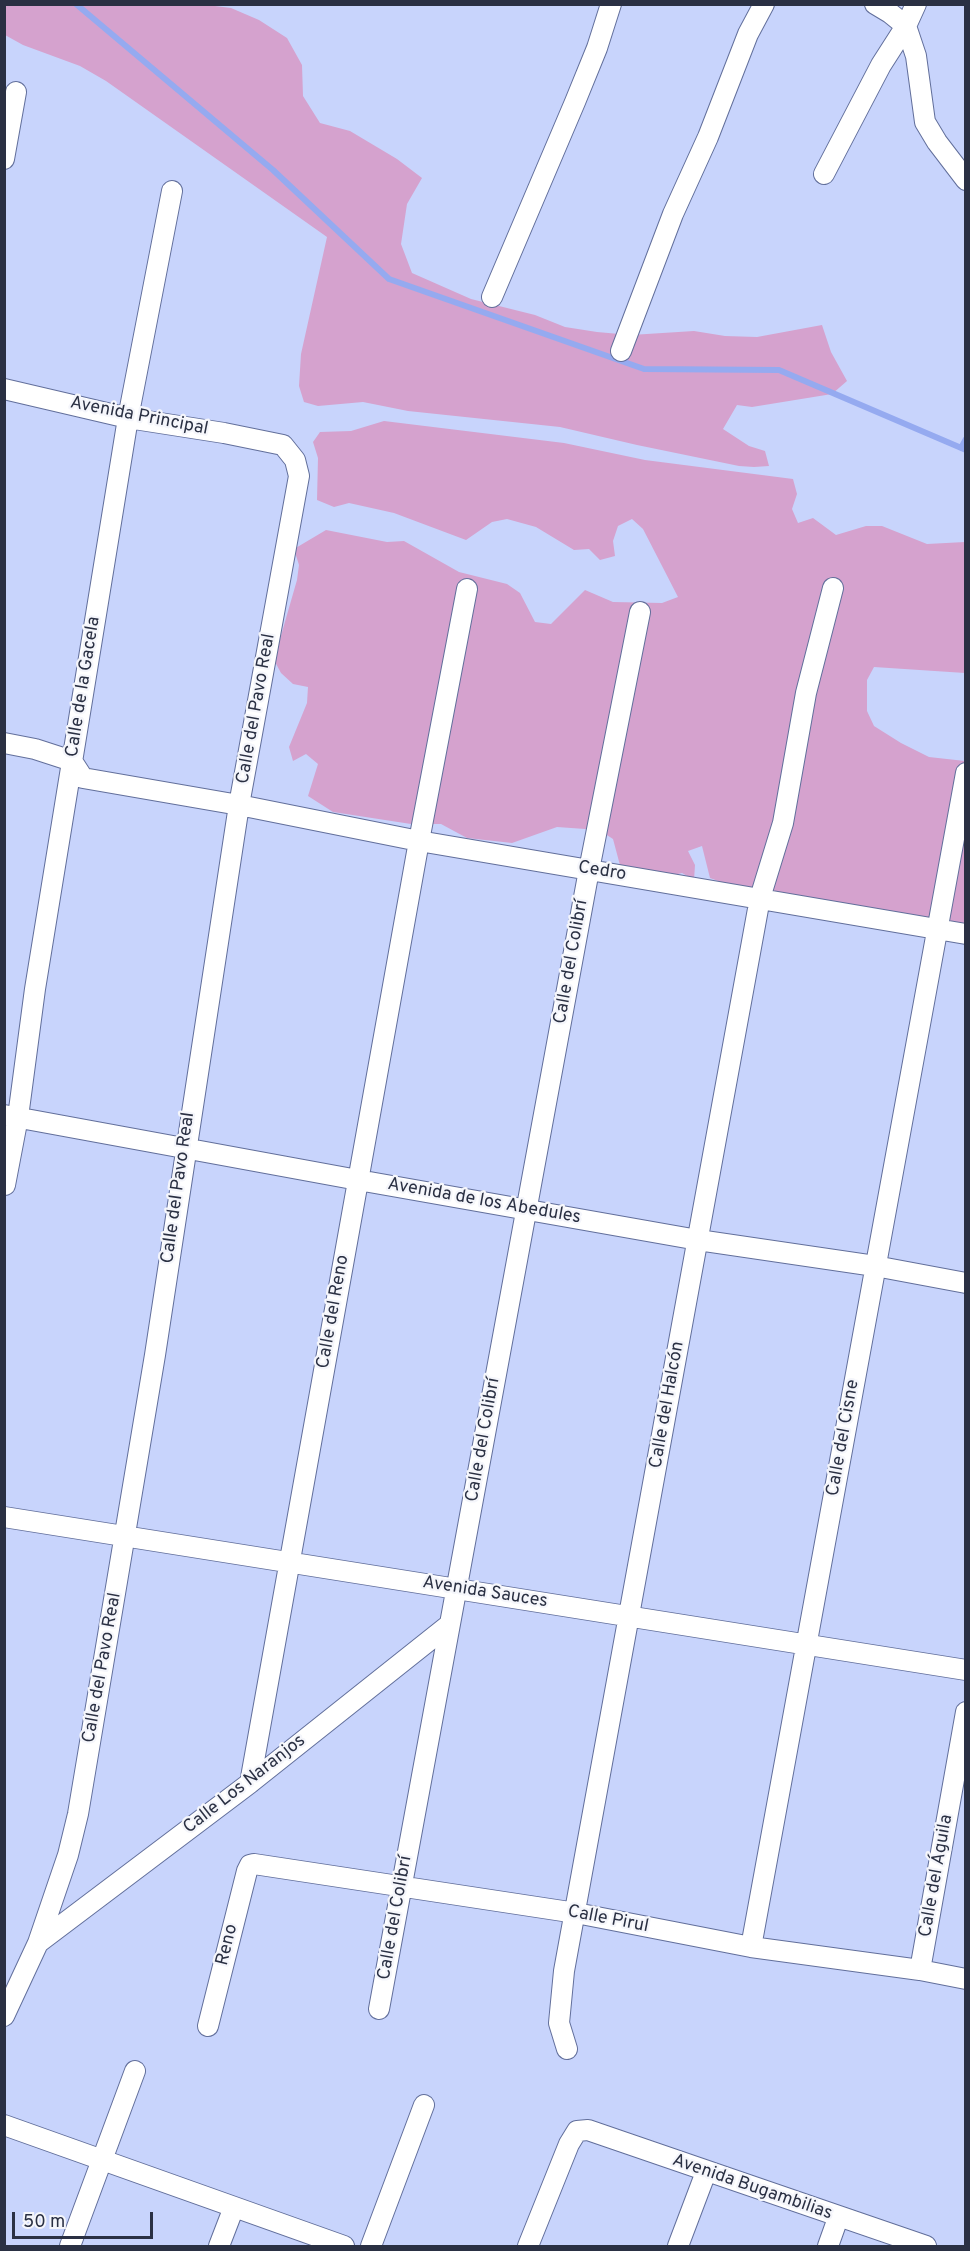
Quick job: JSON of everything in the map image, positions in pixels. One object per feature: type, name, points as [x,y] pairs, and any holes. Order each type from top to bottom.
[{"type":"street","points":[[492,297],[597,48],[611,4]]},
{"type":"street","points":[[621,351],[673,214],[708,137],[748,34],[764,4]]},
{"type":"street","points":[[875,4],[906,26],[916,56],[925,122],[966,180]]},
{"type":"street","points":[[824,174],[916,4]]},
{"type":"street","points":[[4,159],[16,92]]},
{"type":"street","name":"Calle de la Gacela","points":[[5,1185],[11,1116],[35,989],[128,418],[172,191]]},
{"type":"street","name":"Avenida Principal","points":[[4,389],[128,418],[274,442]]},
{"type":"street","name":"Calle del Pavo Real","points":[[4,2016],[38,1943],[68,1855],[78,1814],[156,1344],[239,805],[299,476],[290,452],[284,445],[274,442]]},
{"type":"street","name":"Calle del Halcón","points":[[567,2049],[559,2023],[564,1971],[760,898],[783,823],[806,693],[833,588]]},
{"type":"street","name":"Calle del Reno","points":[[250,1783],[419,841],[467,589]]},
{"type":"street","name":"Calle del Colibrí","points":[[379,2009],[588,870],[640,612]]},
{"type":"street","points":[[4,743],[35,749],[72,761]]},
{"type":"street","name":"Cedro","points":[[72,761],[83,778],[239,805],[419,841],[966,934]]},
{"type":"street","name":"Calle del Cisne","points":[[751,1947],[966,773]]},
{"type":"street","name":"Avenida de los Abedules","points":[[11,1116],[698,1240],[875,1266],[966,1283]]},
{"type":"street","name":"Avenida Sauces","points":[[4,1517],[966,1670]]},
{"type":"street","name":"Calle Los Naranjos","points":[[38,1943],[250,1783],[450,1624]]},
{"type":"street","name":"Calle del Águila","points":[[920,1970],[966,1712]]},
{"type":"street","name":"Calle Pirul","points":[[250,1865],[576,1913],[751,1947],[966,1978]]},
{"type":"street","name":"Reno","points":[[208,2026],[250,1865]]},
{"type":"street","points":[[70,2247],[135,2071]]},
{"type":"street","points":[[371,2247],[424,2105]]},
{"type":"street","points":[[4,2125],[344,2247]]},
{"type":"street","name":"Avenida Bugambilias","points":[[528,2247],[569,2144],[577,2131],[588,2130],[926,2247]]},
{"type":"street","points":[[678,2247],[706,2172]]},
{"type":"street","points":[[219,2247],[234,2207]]},
{"type":"street","points":[[828,2247],[838,2218]]},
{"type":"shaded area","points":[[199,4],[231,8],[259,20],[287,38],[302,65],[303,96],[320,123],[350,131],[397,159],[422,178],[407,204],[401,244],[412,273],[471,299],[535,315],[565,327],[597,332],[631,335],[694,331],[725,336],[757,337],[822,325],[831,352],[847,381],[832,394],[752,407],[737,405],[723,429],[749,446],[765,451],[769,466],[754,467],[637,445],[560,427],[408,411],[363,402],[318,406],[304,402],[299,386],[301,354],[327,237],[106,81],[80,66],[23,45],[5,35],[5,5]]},
{"type":"shaded area","points":[[384,421],[564,443],[645,460],[793,479],[797,494],[792,509],[798,523],[813,518],[836,535],[866,526],[882,526],[927,544],[965,542],[965,673],[874,667],[867,680],[867,711],[874,726],[901,743],[929,757],[965,761],[965,924],[737,888],[710,878],[702,846],[688,851],[695,865],[694,880],[682,873],[666,877],[621,869],[613,839],[599,830],[557,827],[512,843],[467,838],[441,824],[411,824],[333,812],[308,796],[318,764],[306,754],[293,761],[289,747],[307,703],[308,687],[293,684],[281,673],[274,660],[297,580],[299,565],[294,549],[326,530],[387,542],[404,541],[459,572],[507,584],[520,593],[535,622],[551,624],[585,590],[613,602],[662,603],[678,597],[643,529],[632,519],[618,526],[613,541],[615,556],[600,560],[589,549],[574,550],[536,527],[507,519],[492,522],[466,540],[394,513],[349,503],[334,507],[317,500],[318,458],[313,442],[320,432],[351,431]]},
{"type":"waterway","points":[[76,4],[273,170],[389,279],[644,369],[779,370],[966,450]]},
{"type":"waterway","points":[[961,448],[966,439]]}]
